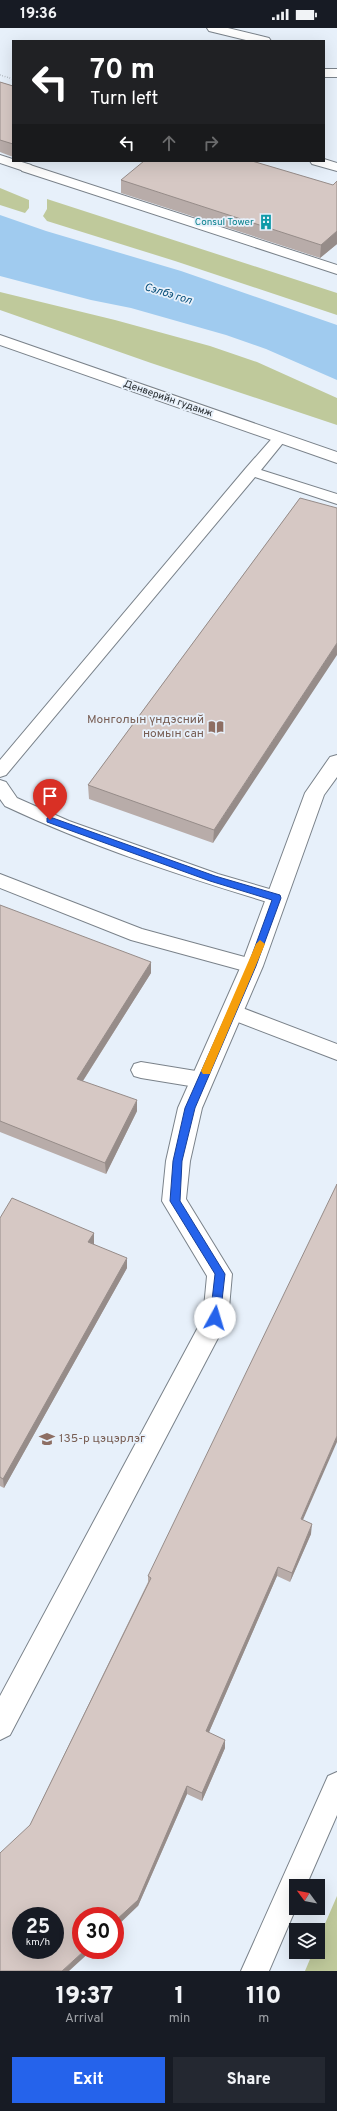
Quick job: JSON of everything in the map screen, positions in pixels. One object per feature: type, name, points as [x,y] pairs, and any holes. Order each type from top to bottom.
[{"type":"street","points":[[213,28],[261,40]]},
{"type":"street","points":[[325,73],[337,73]]},
{"type":"street","points":[[320,162],[337,167]]},
{"type":"street","points":[[32,164],[334,265]]},
{"type":"street","name":"Денверийн гудамж","points":[[0,340],[337,458]]},
{"type":"street","points":[[0,1725],[215,1318],[220,1274],[174,1201],[178,1161],[190,1108],[252,966],[314,794],[337,762]]},
{"type":"lane","points":[[0,159],[12,161]]},
{"type":"lane","points":[[19,162],[32,164]]},
{"type":"lane","points":[[0,771],[280,438]]},
{"type":"lane","points":[[252,471],[337,499]]},
{"type":"lane","points":[[0,786],[11,802],[63,826],[213,879],[277,898]]},
{"type":"lane","points":[[0,882],[138,935],[252,966]]},
{"type":"lane","points":[[232,1012],[337,1052]]},
{"type":"lane","points":[[141,1070],[202,1080]]},
{"type":"lane","points":[[255,1971],[337,1785]]},
{"type":"path","points":[[0,75],[12,79]]},
{"type":"green space","points":[[0,188],[29,200],[29,208],[25,213],[0,205]]},
{"type":"green space","points":[[47,199],[337,293],[337,315],[175,261],[47,221],[43,216],[47,209]]},
{"type":"green space","points":[[0,292],[115,320],[210,346],[257,362],[337,398],[337,425],[151,363],[0,310]]},
{"type":"green space","points":[[337,1896],[337,1971],[305,1971],[310,1959],[325,1959],[325,1924]]},
{"type":"water","name":"Сэлбэ гол","points":[[0,215],[46,231],[181,271],[337,325],[337,380],[266,349],[226,335],[131,308],[91,300],[0,276]]},
{"type":"building","points":[[0,82],[12,86],[12,144],[0,140]]},
{"type":"building","name":"Consul Tower","points":[[143,162],[255,162],[333,185],[337,181],[337,231],[321,245],[121,180]]},
{"type":"building","name":"Монголын үндэсний номын сан","points":[[300,498],[337,508],[337,643],[214,830],[88,785]]},
{"type":"building","points":[[0,905],[151,962],[77,1079],[137,1100],[105,1163],[0,1121]]},
{"type":"building","points":[[337,1184],[337,1436],[301,1519],[312,1524],[292,1573],[278,1567],[206,1731],[225,1740],[202,1793],[187,1786],[138,1900],[124,1913],[124,1907],[72,1907],[72,1959],[75,1959],[62,1971],[0,1971],[0,1853],[30,1825],[151,1578],[148,1576]]},
{"type":"building","points":[[12,1198],[94,1233],[88,1242],[127,1258],[3,1479],[0,1477],[0,1218]]},
{"type":"slow traffic","points":[[206,1071],[252,966],[260,944]]},
{"type":"place","name":"Consul Tower","points":[[266,222]]},
{"type":"place","name":"Монголын үндэсний номын сан","points":[[216,727]]},
{"type":"place","name":"135-р цэцэрлэг","points":[[47,1439]]},
{"type":"route","points":[[50,820],[63,826],[213,879],[277,898],[252,966],[190,1108],[178,1161],[174,1201],[220,1274],[215,1318]]}]
